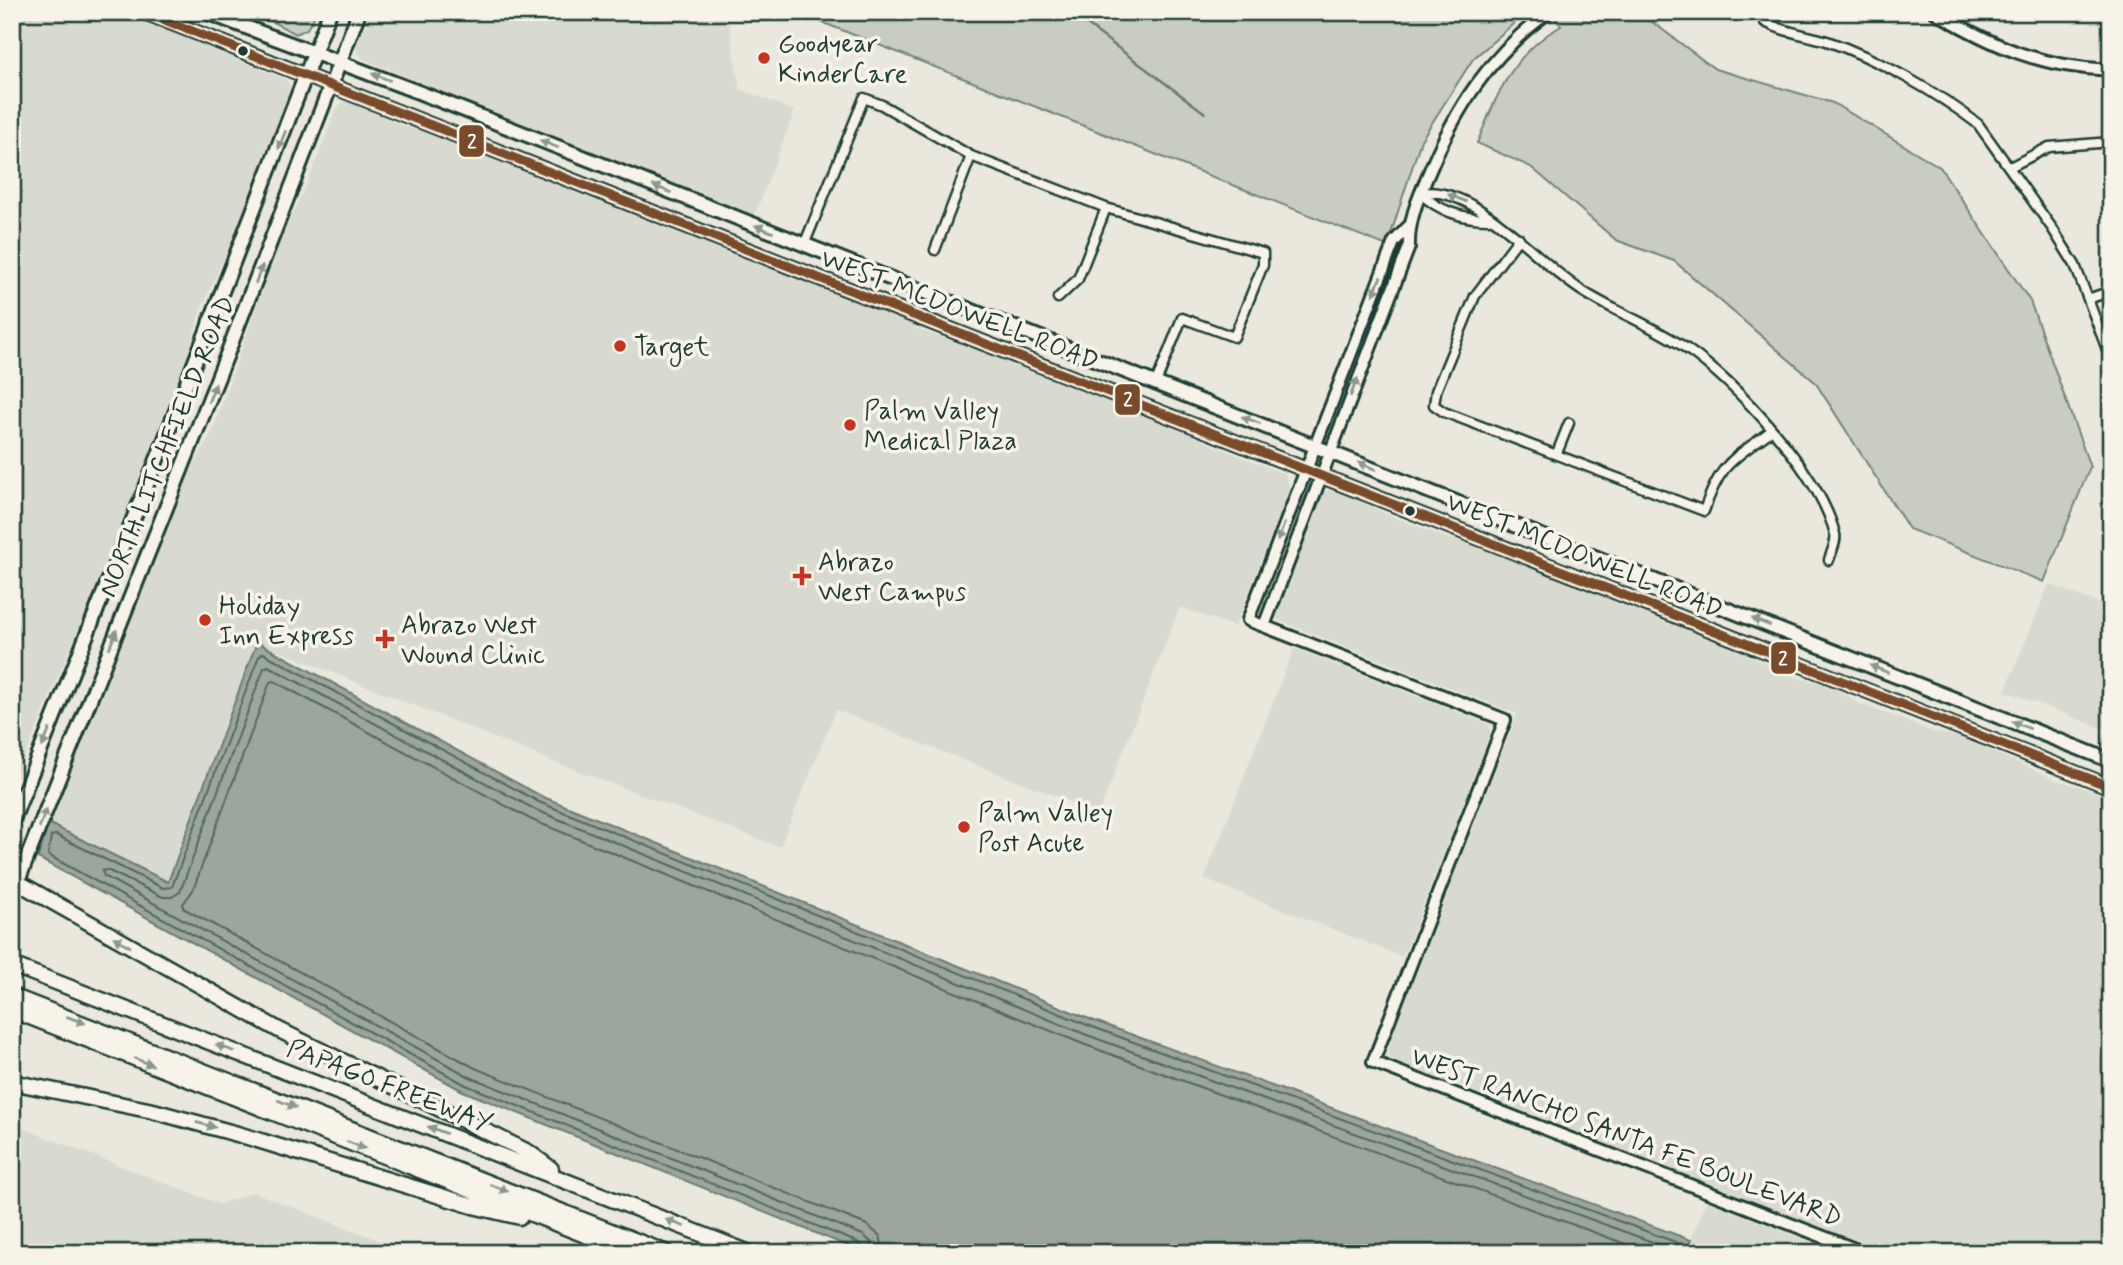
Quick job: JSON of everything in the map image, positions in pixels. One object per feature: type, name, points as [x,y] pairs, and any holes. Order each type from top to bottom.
[{"type":"highway","points":[[15,880],[259,1020],[528,1152],[569,1182]]},
{"type":"highway","name":"PAPAGO FREEWAY","points":[[12,965],[750,1253]]},
{"type":"highway","points":[[12,996],[667,1253]]},
{"type":"highway","points":[[12,1010],[631,1253]]},
{"type":"highway","points":[[12,1082],[153,1111],[473,1206],[570,1229]]},
{"type":"main road","name":"WEST MCDOWELL ROAD","points":[[144,12],[2111,787]]},
{"type":"main road","name":"WEST MCDOWELL ROAD","points":[[206,12],[315,52],[1330,451],[2111,761]]},
{"type":"main road","name":"NORTH LITCHFIELD ROAD","points":[[12,822],[330,12]]},
{"type":"main road","name":"NORTH LITCHFIELD ROAD","points":[[12,896],[15,880],[359,12]]},
{"type":"main road","points":[[604,194],[612,169]]},
{"type":"main road","points":[[1815,670],[1824,647]]},
{"type":"street","points":[[1408,227],[1394,242],[1248,620],[1264,626],[1409,247],[1408,227],[1448,129],[1474,85],[1512,42],[1549,12]]},
{"type":"street","points":[[1766,12],[1765,22],[1779,30],[1826,41],[1860,54],[1962,111],[1978,124],[2069,256],[2111,360]]},
{"type":"street","points":[[1935,12],[2012,53],[2051,64],[2111,70]]},
{"type":"street","points":[[804,245],[864,98],[882,105],[971,156],[1106,208],[1263,253],[1263,265],[1234,337],[1182,318],[1156,383]]},
{"type":"street","points":[[2010,167],[2049,147],[2111,142]]},
{"type":"street","points":[[935,250],[971,156]]},
{"type":"street","points":[[1420,193],[1443,192],[1474,204],[1489,219],[1519,238],[1541,260],[1580,289],[1689,350],[1758,411],[1824,507],[1836,537],[1829,560]]},
{"type":"street","points":[[1420,193],[1432,205],[1468,219],[1489,219]]},
{"type":"street","points":[[1058,298],[1078,279],[1106,208]]},
{"type":"street","points":[[1519,238],[1475,296],[1436,391],[1434,405],[1444,412],[1704,511],[1716,478],[1728,462],[1772,430]]},
{"type":"street","points":[[2088,299],[2111,291]]},
{"type":"street","points":[[1557,453],[1569,423]]},
{"type":"street","name":"WEST RANCHO SANTA FE BOULEVARD","points":[[1264,626],[1505,720],[1373,1062],[1865,1253]]},
{"type":"shaded area","points":[[12,12],[124,12],[285,79],[292,87],[292,92],[264,154],[247,208],[200,312],[187,361],[85,622],[70,649],[12,787]]},
{"type":"shaded area","points":[[253,12],[317,12],[307,29],[296,34]]},
{"type":"shaded area","points":[[372,12],[716,12],[728,17],[740,89],[795,111],[754,217],[363,59],[355,47]]},
{"type":"shaded area","points":[[796,12],[1527,12],[1473,59],[1421,140],[1387,246]]},
{"type":"shaded area","points":[[1550,12],[1639,12],[1715,69],[1833,103],[1940,167],[2030,301],[2090,467],[2044,582],[1909,529],[1815,382],[1674,261],[1616,240],[1531,167],[1477,143],[1500,92],[1518,62],[1544,37],[1561,26]]},
{"type":"shaded area","points":[[343,101],[351,101],[403,126],[420,127],[899,315],[917,329],[997,356],[1162,420],[1214,446],[1285,474],[1290,488],[1235,627],[1180,607],[1099,813],[836,710],[780,847],[554,762],[257,642],[168,883],[48,823],[189,474],[212,432],[278,244],[307,184],[336,110]]},
{"type":"shaded area","points":[[1334,488],[1385,513],[1449,539],[1473,543],[1669,624],[1697,631],[1792,676],[1832,686],[1859,703],[1934,732],[1960,737],[2057,780],[2111,796],[2111,1253],[1888,1253],[1390,1059],[1387,1049],[1517,714],[1275,619],[1276,609],[1321,494]]},
{"type":"shaded area","points":[[2049,584],[2111,608],[2111,732],[2005,691]]},
{"type":"shaded area","points":[[1294,648],[1489,724],[1491,732],[1403,957],[1204,879]]},
{"type":"shaded area","points":[[12,1124],[220,1204],[253,1192],[412,1253],[12,1253]]},
{"type":"shaded area","points":[[1706,1201],[1839,1253],[1686,1253]]},
{"type":"water","points":[[257,642],[541,796],[1092,1020],[1691,1240],[1686,1253],[865,1253],[463,1091],[38,858],[48,823],[168,882]]},
{"type":"waterway","points":[[1070,12],[1205,113]]},
{"type":"transit line","name":"2","points":[[144,12],[2111,787]]},
{"type":"place","name":"Goodyear KinderCare","points":[[764,58]]},
{"type":"place","name":"Target","points":[[620,346]]},
{"type":"place","name":"Palm Valley Medical Plaza","points":[[850,425]]},
{"type":"place","name":"Abrazo West Campus","points":[[802,576]]},
{"type":"place","name":"Holiday Inn Express","points":[[205,620]]},
{"type":"place","name":"Abrazo West Wound Clinic","points":[[385,639]]},
{"type":"place","name":"Palm Valley Post Acute","points":[[964,827]]}]
